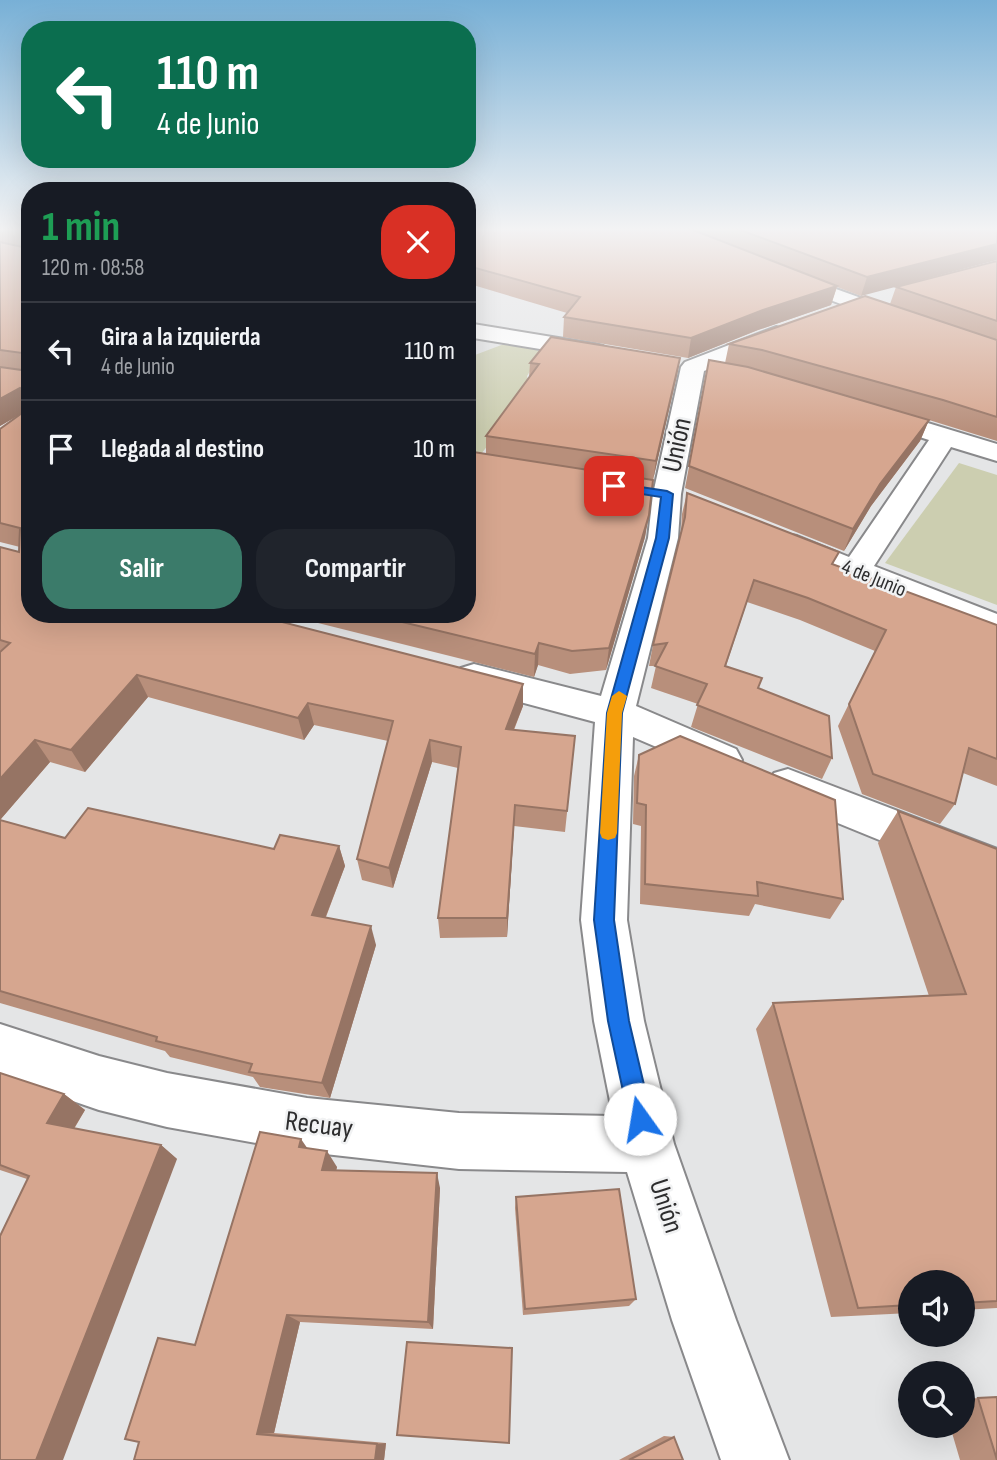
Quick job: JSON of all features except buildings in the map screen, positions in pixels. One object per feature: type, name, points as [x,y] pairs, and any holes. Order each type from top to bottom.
[{"type":"street","points":[[834,296],[997,355]]},
{"type":"street","points":[[834,314],[893,296]]},
{"type":"street","points":[[680,365],[796,328]]},
{"type":"street","points":[[476,331],[613,354]]},
{"type":"street","points":[[680,365],[737,376]]},
{"type":"street","name":"Unión","points":[[680,365],[663,538],[615,713],[604,920],[619,1021],[646,1144],[704,1320],[755,1460]]},
{"type":"street","points":[[856,409],[997,453]]},
{"type":"street","points":[[855,571],[945,437]]},
{"type":"street","name":"4 de Junio","points":[[755,530],[997,627]]},
{"type":"street","points":[[439,669],[615,713],[729,763],[997,869]]},
{"type":"street","name":"Recuay","points":[[0,1050],[99,1083],[167,1100],[307,1125],[459,1140],[646,1144]]},
{"type":"green space","points":[[504,344],[521,345],[542,352],[527,376],[529,386],[525,399],[481,454],[476,454],[476,355]]},
{"type":"green space","points":[[959,463],[997,475],[997,605],[885,563]]},
{"type":"slow traffic","points":[[608,833],[615,713],[619,696]]},
{"type":"route","points":[[614,486],[667,494],[663,538],[615,713],[604,920],[619,1021],[640,1119]]}]
